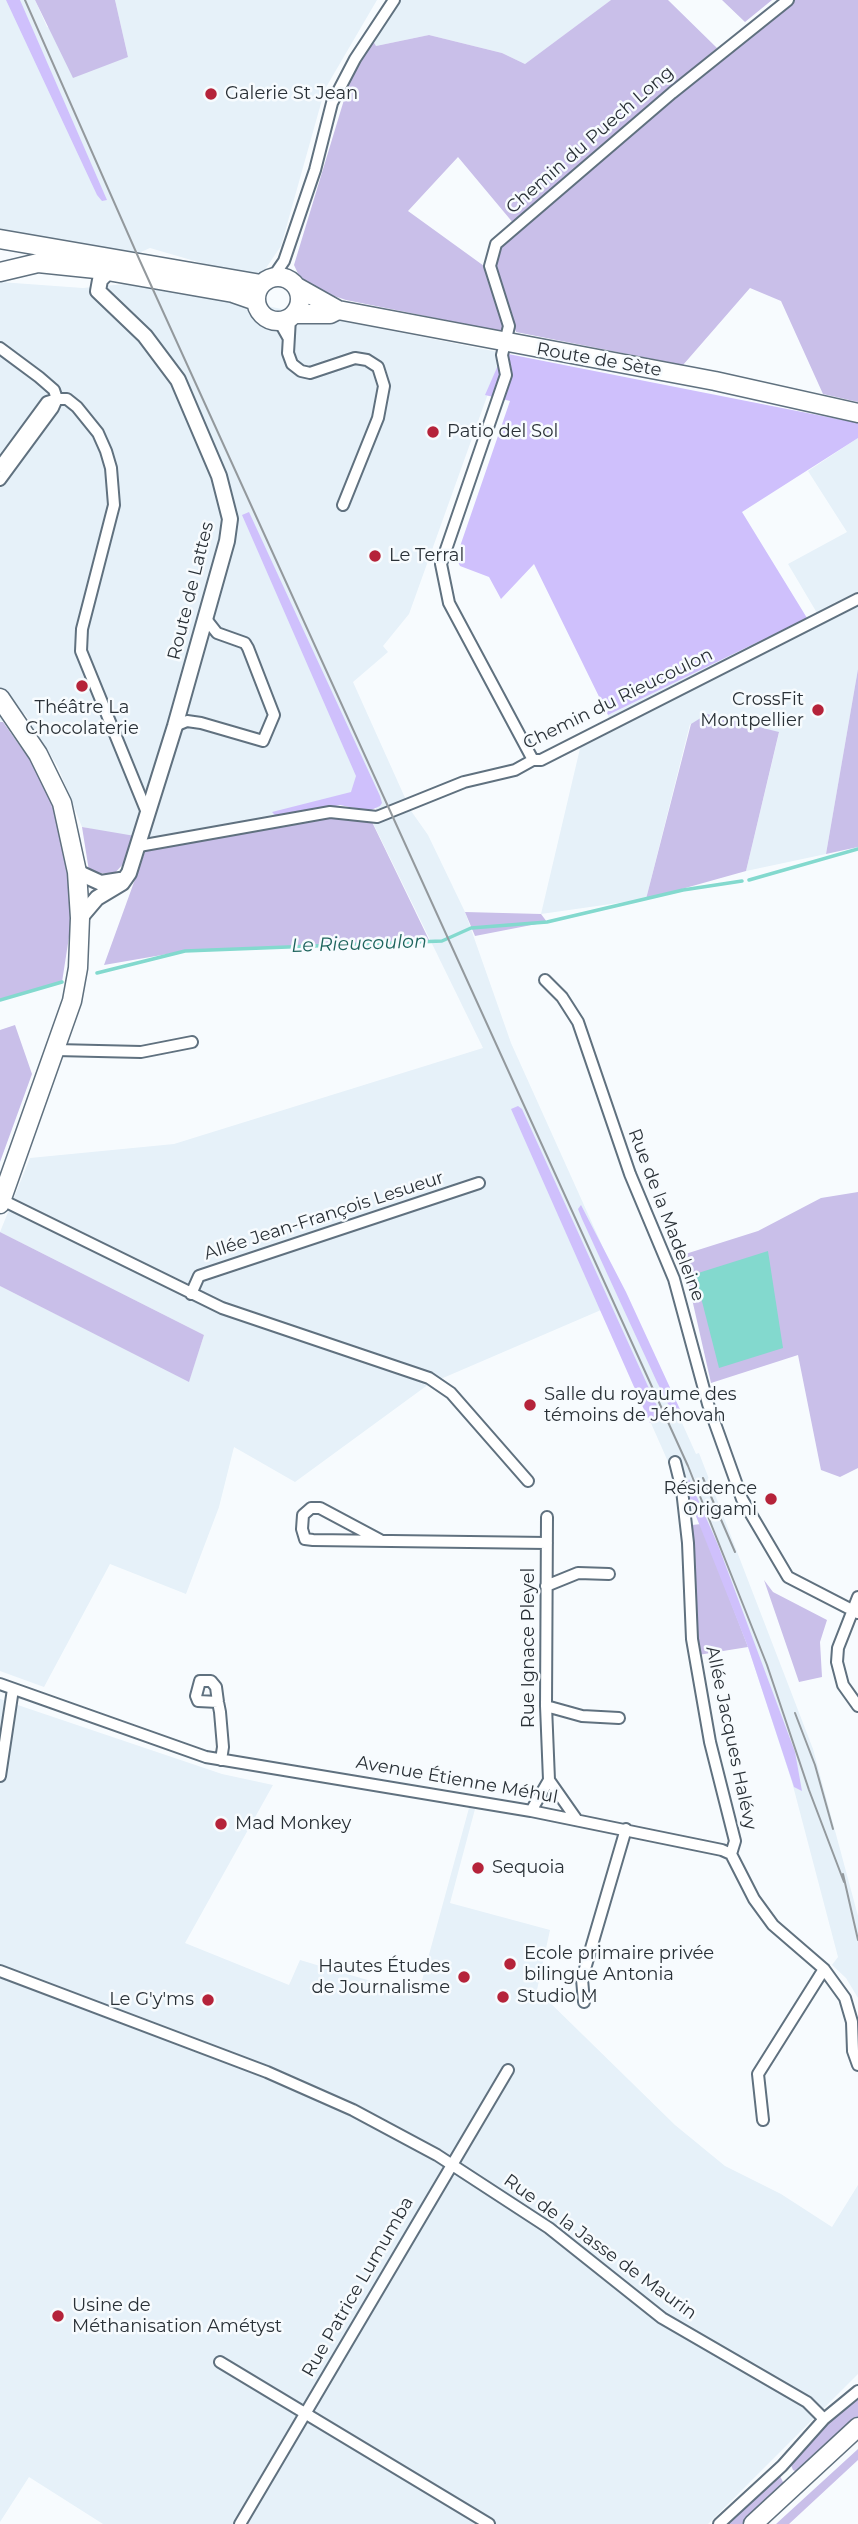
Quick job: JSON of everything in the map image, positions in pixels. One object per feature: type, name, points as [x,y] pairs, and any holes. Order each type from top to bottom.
[{"type":"main road","name":"Route de Sète","points":[[0,239],[276,281],[338,310],[715,381],[858,413]]},
{"type":"main road","name":"Route de Sète","points":[[0,272],[38,263],[109,271],[233,293],[276,281]]},
{"type":"main road","points":[[276,281],[300,301],[288,322],[262,314],[276,281]]},
{"type":"main road","name":"Route de Sète","points":[[288,322],[338,310]]},
{"type":"main road","points":[[0,698],[38,754],[62,803],[78,872],[80,918],[78,968],[72,1001],[1,1202]]},
{"type":"main road","points":[[753,2524],[858,2427]]},
{"type":"main road","points":[[769,2524],[858,2442]]},
{"type":"main road","points":[[795,2484],[817,2479]]},
{"type":"street","points":[[276,281],[315,170],[332,103],[355,59],[394,0]]},
{"type":"street","name":"Chemin du Puech Long","points":[[533,760],[449,603],[440,564],[506,375],[502,355],[509,326],[490,266],[496,244],[673,93],[788,0]]},
{"type":"street","name":"Route de Lattes","points":[[109,271],[100,280],[98,290],[145,336],[178,380],[228,505],[227,541],[175,726],[129,873]]},
{"type":"street","points":[[288,322],[292,364],[300,371],[310,373],[355,358],[379,367],[384,386],[378,418],[343,505]]},
{"type":"street","points":[[0,348],[54,390],[57,399],[0,480]]},
{"type":"street","points":[[0,466],[47,402],[67,399],[98,433],[111,468],[114,505],[82,629],[81,651],[148,815]]},
{"type":"street","name":"Chemin du Rieucoulon","points":[[139,846],[330,812],[376,817],[464,782],[515,770],[533,760],[541,761],[858,599]]},
{"type":"street","points":[[175,726],[187,721],[201,723],[263,741],[274,715],[245,643],[217,633],[206,619]]},
{"type":"street","points":[[78,872],[93,881],[112,883],[129,873]]},
{"type":"street","points":[[80,918],[97,898],[122,883],[129,873]]},
{"type":"street","name":"Rue de la Madeleine","points":[[545,980],[562,997],[578,1023],[630,1174],[674,1279],[724,1454],[742,1499],[769,1549],[788,1577],[855,1611]]},
{"type":"street","points":[[56,1050],[141,1052],[192,1042]]},
{"type":"street","name":"Allée Jean-François Lesueur","points":[[191,1294],[199,1276],[479,1183]]},
{"type":"street","points":[[1,1202],[222,1308],[429,1378],[451,1393],[528,1481]]},
{"type":"street","name":"Allée Jacques Halévy","points":[[675,1462],[682,1490],[688,1543],[692,1639],[710,1742],[735,1841],[731,1854]]},
{"type":"street","points":[[380,1540],[320,1508],[311,1508],[303,1516],[302,1529],[306,1539],[547,1544]]},
{"type":"street","name":"Rue Ignace Pleyel","points":[[547,1517],[545,1706],[549,1780]]},
{"type":"street","points":[[546,1586],[578,1573],[609,1574]]},
{"type":"street","points":[[858,1597],[855,1611],[838,1648],[837,1662],[843,1685],[858,1706]]},
{"type":"street","name":"Avenue Étienne Méhul","points":[[0,1684],[127,1731],[221,1760],[331,1775],[577,1819],[716,1847],[731,1854]]},
{"type":"street","points":[[0,1776],[13,1689]]},
{"type":"street","points":[[218,1702],[223,1747],[221,1760]]},
{"type":"street","points":[[545,1706],[582,1716],[619,1718]]},
{"type":"street","points":[[531,1811],[549,1780],[577,1819]]},
{"type":"street","points":[[584,2002],[582,1979],[626,1829]]},
{"type":"street","points":[[731,1854],[754,1899],[773,1925],[824,1969],[845,1998],[854,2032]]},
{"type":"street","points":[[763,2120],[758,2074],[824,1969]]},
{"type":"street","name":"Rue de la Jasse de Maurin","points":[[0,1971],[267,2072],[353,2110],[451,2164],[550,2228],[662,2318],[807,2402],[824,2418]]},
{"type":"street","points":[[845,1998],[858,2003]]},
{"type":"street","points":[[858,2010],[853,2052],[858,2065]]},
{"type":"street","name":"Rue Patrice Lumumba","points":[[240,2524],[508,2070]]},
{"type":"street","points":[[220,2362],[307,2411],[489,2524]]},
{"type":"street","points":[[719,2524],[782,2466],[824,2418],[858,2391]]},
{"type":"street","points":[[782,2466],[795,2484]]},
{"type":"shaded area","points":[[0,0],[35,0],[47,27],[128,57],[115,0],[377,0],[325,89],[281,246],[262,274],[222,269],[150,248],[134,255],[0,231]]},
{"type":"shaded area","points":[[6,0],[20,0],[107,200],[102,201],[97,195]]},
{"type":"shaded area","points":[[35,0],[115,0],[128,57],[73,78]]},
{"type":"shaded area","points":[[395,0],[611,0],[525,64],[502,53],[429,35],[376,46],[373,41]]},
{"type":"shaded area","points":[[611,0],[668,0],[717,48],[514,224],[458,157],[408,211],[484,266],[505,332],[346,300],[313,289],[301,280],[294,265],[350,80],[373,41],[376,46],[429,35],[502,53],[525,64]]},
{"type":"shaded area","points":[[722,0],[772,0],[745,22]]},
{"type":"shaded area","points":[[792,0],[858,0],[858,402],[823,394],[781,301],[750,288],[683,365],[516,332],[494,261],[499,245]]},
{"type":"shaded area","points":[[0,282],[83,288],[146,282],[498,352],[499,363],[409,614],[383,646],[388,652],[353,682],[406,800],[378,811],[365,797],[150,841],[82,827],[58,767],[25,714],[0,722]]},
{"type":"shaded area","points":[[498,352],[858,423],[858,438],[742,512],[807,618],[608,715],[534,564],[501,599],[489,577],[460,566],[456,558],[510,401],[485,395],[499,363]]},
{"type":"shaded area","points":[[858,438],[858,669],[826,854],[746,871],[779,733],[690,724],[646,899],[541,914],[582,740],[573,736],[609,719],[608,715],[817,613],[788,564],[847,532],[808,471]]},
{"type":"shaded area","points":[[249,512],[380,796],[380,806],[369,811],[340,805],[278,818],[272,812],[351,792],[356,776],[242,515]]},
{"type":"shaded area","points":[[858,669],[858,847],[826,854]]},
{"type":"shaded area","points":[[707,714],[779,732],[746,871],[646,899],[691,724]]},
{"type":"shaded area","points":[[0,722],[3,722],[32,763],[53,807],[62,835],[71,896],[71,924],[62,982],[0,1001]]},
{"type":"shaded area","points":[[409,808],[428,835],[465,912],[511,1043],[696,1454],[699,1453],[813,1749],[858,1916],[858,1998],[846,1978],[832,1965],[838,1957],[792,1782],[748,1647],[701,1524],[686,1491],[673,1473],[601,1310],[429,1384],[295,1482],[234,1447],[219,1507],[186,1594],[110,1564],[44,1687],[0,1671],[0,1286],[189,1381],[204,1335],[0,1232],[30,1158],[174,1144],[483,1048],[372,821]]},
{"type":"shaded area","points":[[330,816],[372,822],[430,942],[185,951],[104,965],[146,849]]},
{"type":"shaded area","points":[[82,827],[135,836],[124,863],[113,875],[89,871]]},
{"type":"shaded area","points":[[465,912],[541,914],[547,922],[475,936]]},
{"type":"shaded area","points":[[15,1025],[32,1074],[0,1162],[0,1030]]},
{"type":"shaded area","points":[[518,1106],[522,1109],[657,1406],[654,1420],[650,1423],[511,1109]]},
{"type":"shaded area","points":[[858,1192],[858,1468],[840,1477],[821,1470],[798,1355],[711,1383],[685,1268],[679,1256],[758,1231],[821,1198]]},
{"type":"shaded area","points":[[581,1205],[626,1292],[684,1418],[672,1412],[657,1382],[582,1219],[578,1209]]},
{"type":"shaded area","points":[[0,1232],[204,1335],[189,1382],[0,1286]]},
{"type":"shaded area","points":[[768,1251],[783,1348],[719,1368],[695,1274]]},
{"type":"shaded area","points":[[689,1479],[718,1545],[795,1752],[802,1791],[794,1787],[748,1647],[686,1491]]},
{"type":"shaded area","points":[[701,1524],[748,1647],[698,1655],[692,1525]]},
{"type":"shaded area","points":[[764,1580],[773,1592],[827,1620],[820,1642],[822,1677],[799,1682]]},
{"type":"shaded area","points":[[0,1699],[222,1774],[273,1785],[185,1943],[289,1985],[300,1960],[418,1995],[469,1808],[475,1809],[450,1903],[550,1930],[537,1990],[675,2125],[725,2166],[781,2194],[832,2227],[858,2185],[858,2374],[708,2524],[103,2524],[29,2477],[0,2522]]},
{"type":"shaded area","points":[[858,2398],[858,2420],[797,2472],[793,2470],[790,2463],[793,2459],[828,2422]]},
{"type":"shaded area","points":[[858,2449],[858,2460],[789,2524],[776,2524]]},
{"type":"shaded area","points":[[780,2476],[784,2484],[773,2496],[742,2524],[727,2524]]},
{"type":"waterway","name":"Le Rieucoulon","points":[[749,880],[858,849]]},
{"type":"waterway","name":"Le Rieucoulon","points":[[97,973],[185,951],[442,941],[471,928],[547,922],[683,890],[742,881]]},
{"type":"waterway","name":"Le Rieucoulon","points":[[0,1000],[62,982]]},
{"type":"tram line","points":[[25,0],[140,261],[688,1466],[767,1665],[809,1790],[844,1882]]},
{"type":"tram line","points":[[703,1478],[735,1552]]},
{"type":"tram line","points":[[795,1713],[815,1765],[833,1829]]},
{"type":"tram line","points":[[843,1874],[858,1940]]},
{"type":"place","name":"Galerie St Jean","points":[[211,94]]},
{"type":"place","name":"Patio del Sol","points":[[433,432]]},
{"type":"place","name":"Le Terral","points":[[375,556]]},
{"type":"place","name":"Théâtre La Chocolaterie","points":[[82,686]]},
{"type":"place","name":"CrossFit Montpellier","points":[[818,710]]},
{"type":"place","name":"Salle du royaume des témoins de Jéhovah","points":[[530,1405]]},
{"type":"place","name":"Résidence Origami","points":[[771,1499]]},
{"type":"place","name":"Mad Monkey","points":[[221,1824]]},
{"type":"place","name":"Sequoia","points":[[478,1868]]},
{"type":"place","name":"Ecole primaire privée bilingue Antonia","points":[[510,1964]]},
{"type":"place","name":"Hautes Études de Journalisme","points":[[464,1977]]},
{"type":"place","name":"Studio M","points":[[503,1997]]},
{"type":"place","name":"Le G'y'ms","points":[[208,2000]]},
{"type":"place","name":"Usine de Méthanisation Amétyst","points":[[58,2316]]}]
